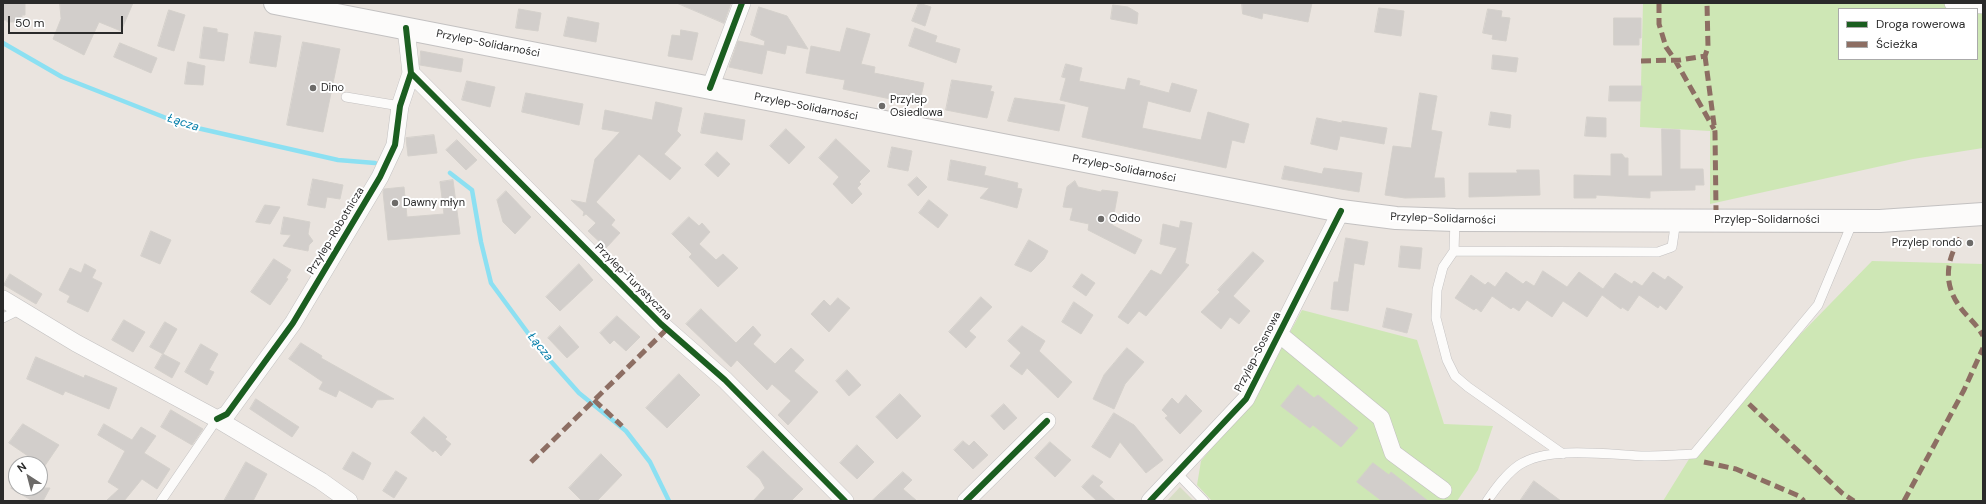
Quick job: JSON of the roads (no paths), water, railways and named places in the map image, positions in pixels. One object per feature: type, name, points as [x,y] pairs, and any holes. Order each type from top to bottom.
[{"type":"main road","name":"Przylep-Solidarności","points":[[276,3],[1341,211],[1396,218],[1454,220],[1853,221],[1926,219],[1983,214]]},
{"type":"street","points":[[710,88],[742,3]]},
{"type":"street","points":[[1953,3],[1983,5]]},
{"type":"street","name":"Przylep-Robotnicza","points":[[218,419],[227,414],[293,323],[380,177],[395,145],[400,106],[411,73],[406,28]]},
{"type":"street","name":"Przylep-Turystyczna","points":[[411,73],[661,324],[725,380],[845,501]]},
{"type":"street","name":"Przylep-Sosnowa","points":[[1150,501],[1246,400],[1341,211]]},
{"type":"street","points":[[3,299],[76,343],[218,419],[321,481],[349,501]]},
{"type":"street","points":[[1279,334],[1381,418],[1393,453],[1443,490]]},
{"type":"street","points":[[966,501],[1047,421]]},
{"type":"lane","points":[[346,97],[400,106]]},
{"type":"lane","points":[[1454,220],[1454,251],[1443,267],[1437,290],[1436,318],[1447,360],[1455,376],[1563,454]]},
{"type":"lane","points":[[1454,251],[1658,252],[1672,247],[1676,220]]},
{"type":"lane","points":[[1487,501],[1503,480],[1520,465],[1540,456],[1580,453],[1646,456],[1694,454],[1818,305],[1853,221]]},
{"type":"lane","points":[[3,318],[21,309]]},
{"type":"lane","points":[[161,501],[218,419]]},
{"type":"lane","points":[[1177,473],[1204,501]]},
{"type":"waterway","name":"Łącza","points":[[3,43],[62,77],[184,125],[338,160],[375,163]]},
{"type":"waterway","name":"Łącza","points":[[450,173],[472,190],[481,242],[491,283],[539,348],[579,393],[626,431],[650,462],[669,501]]},
{"type":"place","name":"Dino","points":[[313,88]]},
{"type":"place","name":"Przylep Osiedlowa","points":[[882,106]]},
{"type":"place","name":"Dawny młyn","points":[[395,203]]},
{"type":"place","name":"Odido","points":[[1101,219]]},
{"type":"place","name":"Przylep rondo","points":[[1970,243]]}]
